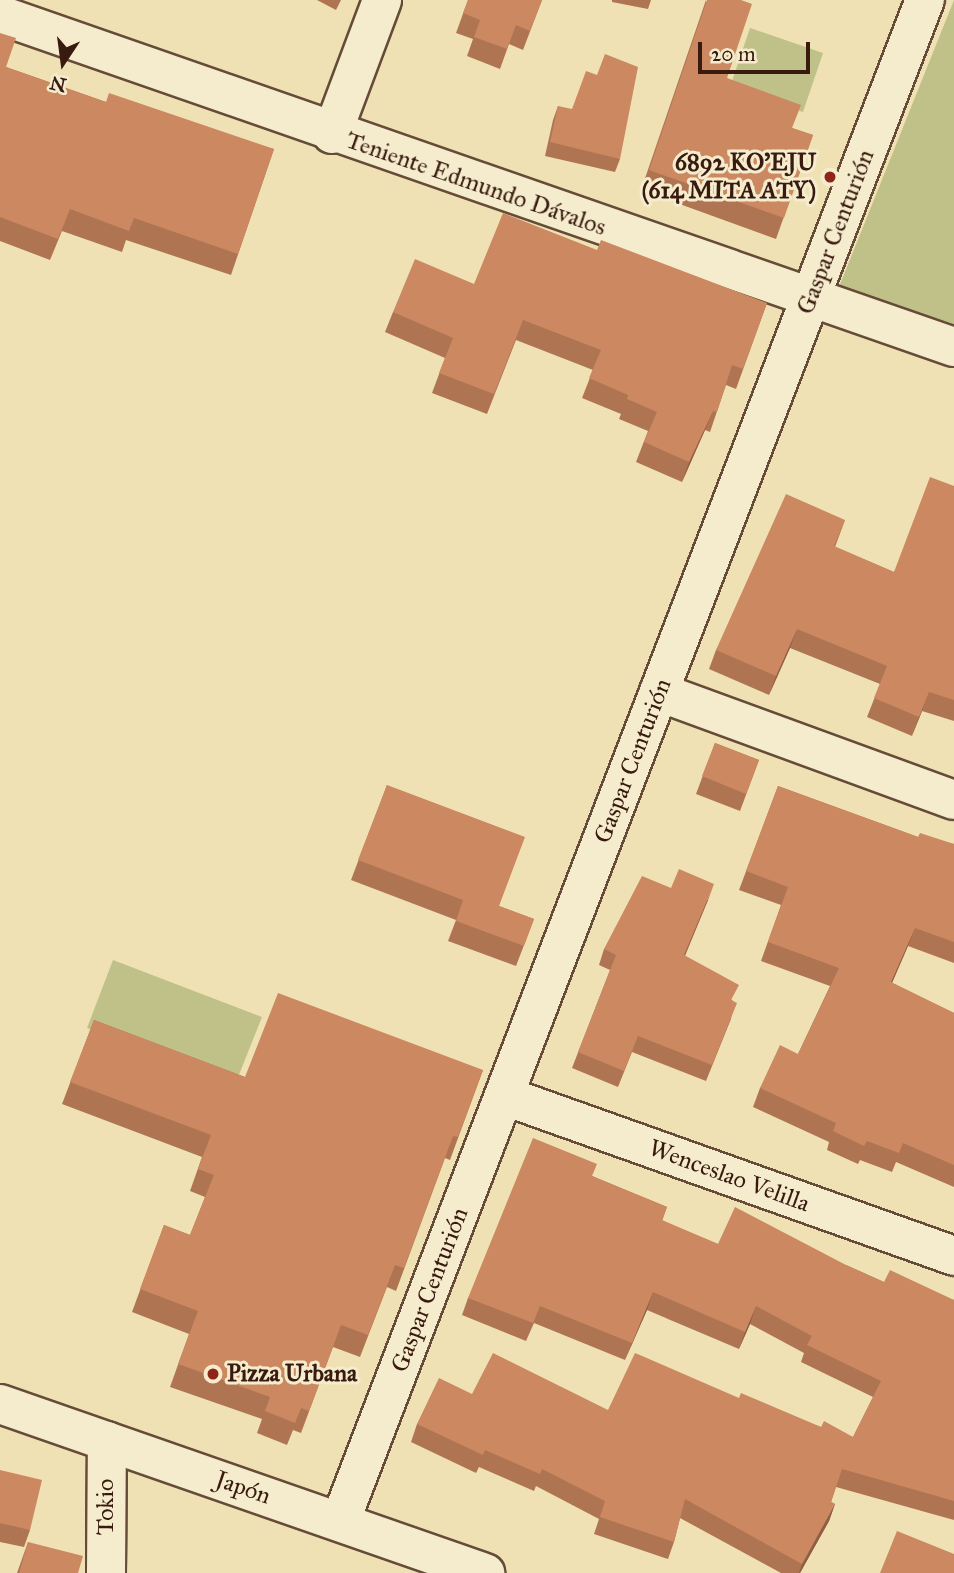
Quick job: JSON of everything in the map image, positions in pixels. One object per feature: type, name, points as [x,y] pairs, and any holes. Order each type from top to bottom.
[{"type":"street","points":[[332,134],[382,0]]},
{"type":"street","name":"Gaspar Centurión","points":[[340,1522],[925,0]]},
{"type":"street","name":"Teniente Edmundo Dávalos","points":[[0,15],[332,134],[954,347]]},
{"type":"street","points":[[659,692],[954,800]]},
{"type":"street","name":"Wenceslao Velilla","points":[[505,1096],[954,1255]]},
{"type":"street","name":"Japón","points":[[0,1404],[485,1573]]},
{"type":"street","name":"Tokio","points":[[106,1573],[107,1441]]},
{"type":"green space","points":[[954,0],[954,324],[839,287]]},
{"type":"green space","points":[[750,28],[823,53],[803,112],[730,87]]},
{"type":"green space","points":[[113,960],[262,1017],[235,1085],[87,1028]]},
{"type":"building","points":[[468,0],[542,0],[530,31],[516,25],[507,49],[474,37],[480,20],[463,13]]},
{"type":"building","points":[[707,0],[741,0],[752,4],[727,78],[801,105],[792,128],[813,135],[784,218],[649,170]]},
{"type":"building","points":[[0,33],[16,38],[6,67],[106,102],[109,93],[274,149],[238,254],[134,218],[129,231],[70,209],[58,239],[0,217]]},
{"type":"building","points":[[605,54],[638,67],[620,159],[550,142],[558,106],[572,109],[586,71],[597,75]]},
{"type":"building","points":[[503,213],[597,250],[601,240],[767,303],[743,369],[732,365],[717,412],[713,411],[689,462],[644,442],[657,412],[627,399],[628,395],[589,378],[601,350],[523,320],[494,394],[439,373],[453,338],[393,312],[415,259],[474,284]]},
{"type":"building","points":[[930,477],[954,486],[954,700],[929,692],[919,717],[874,698],[887,666],[797,629],[776,676],[716,650],[786,494],[845,520],[834,546],[894,572]]},
{"type":"building","points":[[715,743],[759,760],[746,794],[702,776]]},
{"type":"building","points":[[387,785],[525,837],[499,906],[534,919],[524,946],[456,921],[463,900],[358,860]]},
{"type":"building","points":[[778,786],[918,837],[920,833],[954,844],[954,942],[915,928],[891,982],[954,1013],[954,1165],[903,1143],[899,1153],[867,1141],[864,1146],[833,1131],[836,1123],[760,1088],[780,1045],[798,1054],[839,968],[768,942],[788,887],[746,871]]},
{"type":"building","points":[[679,869],[714,884],[684,955],[739,985],[731,1000],[737,1003],[712,1065],[638,1036],[624,1071],[578,1052],[616,955],[604,949],[642,876],[671,888]]},
{"type":"building","points":[[278,993],[483,1070],[458,1137],[453,1136],[404,1268],[395,1265],[368,1335],[341,1325],[309,1411],[301,1408],[295,1423],[265,1411],[270,1397],[178,1364],[198,1311],[140,1289],[164,1225],[190,1235],[214,1175],[198,1169],[211,1135],[70,1082],[94,1020],[245,1077]]},
{"type":"building","points":[[533,1138],[597,1164],[592,1176],[667,1207],[662,1220],[718,1244],[735,1207],[884,1282],[890,1270],[954,1300],[954,1501],[842,1469],[831,1502],[835,1504],[802,1564],[685,1499],[674,1542],[600,1517],[605,1501],[542,1469],[540,1474],[485,1450],[483,1455],[417,1424],[439,1378],[472,1394],[493,1353],[608,1410],[635,1353],[739,1398],[741,1393],[821,1427],[824,1421],[853,1437],[881,1381],[807,1345],[812,1336],[756,1306],[745,1332],[653,1292],[632,1343],[540,1306],[533,1323],[468,1298]]},
{"type":"building","points":[[0,1470],[42,1480],[30,1530],[0,1523]]},
{"type":"building","points":[[897,1531],[954,1554],[954,1573],[880,1573]]},
{"type":"building","points":[[28,1542],[83,1556],[78,1573],[19,1573]]},
{"type":"place","name":"6892 KO'EJU (614 MITA ATY)","points":[[830,177]]},
{"type":"place","name":"Pizza Urbana","points":[[213,1374]]}]
